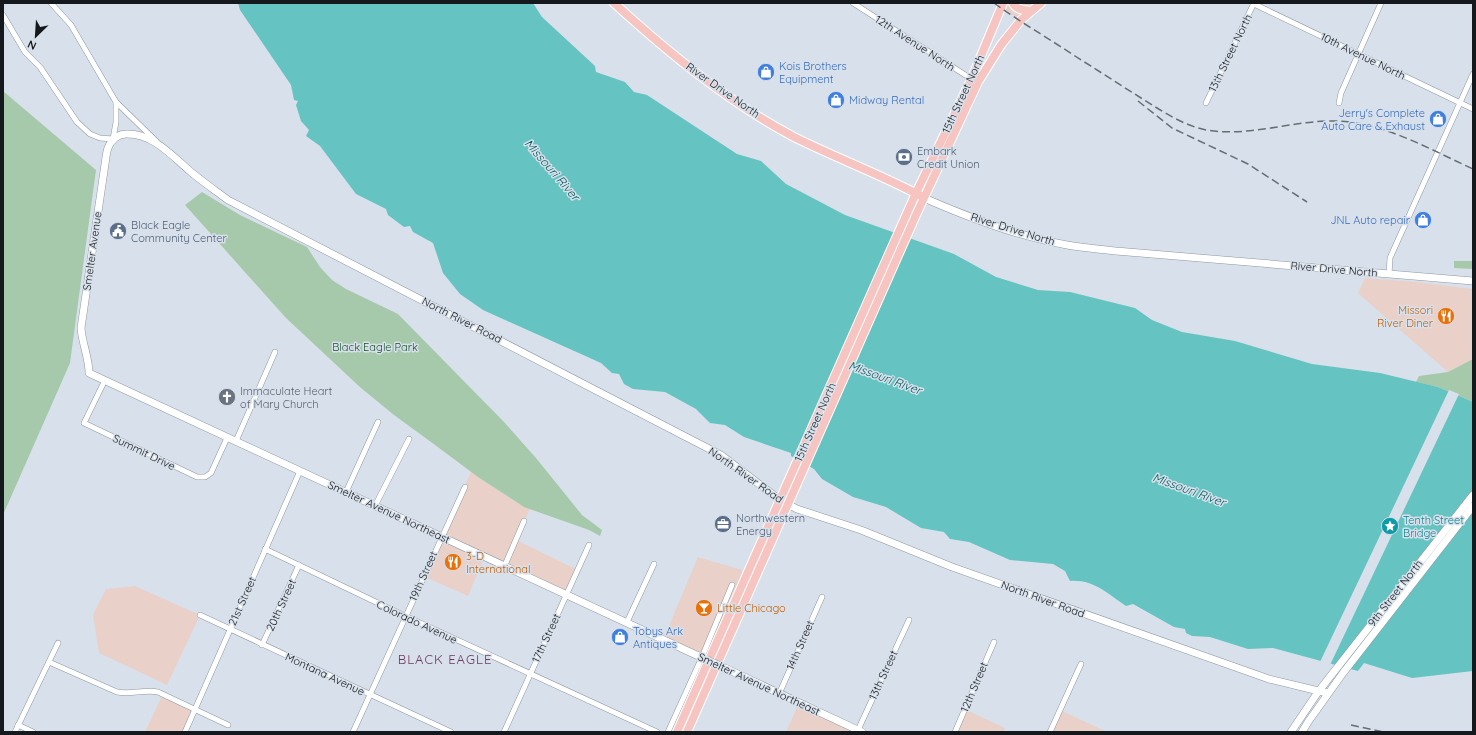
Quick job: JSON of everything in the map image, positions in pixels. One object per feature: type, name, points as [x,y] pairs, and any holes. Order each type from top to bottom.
[{"type":"main road","name":"River Drive North","points":[[614,3],[656,41],[716,88],[768,122],[828,153],[924,198]]},
{"type":"main road","name":"15th Street North","points":[[677,732],[780,500],[791,485],[912,214],[924,198],[974,81],[1003,3]]},
{"type":"main road","points":[[1013,3],[1020,10],[1031,11]]},
{"type":"main road","name":"15th Street North","points":[[912,214],[916,193],[974,81],[1021,20],[1041,3]]},
{"type":"main road","name":"15th Street North","points":[[687,732],[788,504],[791,485]]},
{"type":"street","name":"North River Road","points":[[51,3],[71,26],[116,102],[192,174],[228,200],[721,455],[780,500],[797,509],[861,530],[952,567],[1262,676],[1318,692],[1328,693]]},
{"type":"street","name":"12th Avenue North","points":[[852,3],[974,81]]},
{"type":"street","points":[[1339,103],[1341,93],[1381,3]]},
{"type":"street","name":"10th Avenue North","points":[[1254,4],[1473,109]]},
{"type":"street","name":"13th Street North","points":[[1206,103],[1254,4]]},
{"type":"street","points":[[3,15],[25,52],[40,67],[77,122],[90,134],[100,138],[113,139],[116,122],[116,102]]},
{"type":"street","points":[[1389,274],[1390,258],[1473,74]]},
{"type":"street","name":"North River Road","points":[[113,139],[121,134],[134,134],[148,138],[162,146]]},
{"type":"street","name":"Smelter Avenue","points":[[89,373],[89,361],[84,349],[81,328],[105,164],[108,148],[113,139]]},
{"type":"street","name":"River Drive North","points":[[924,198],[994,226],[1066,245],[1116,251],[1473,281]]},
{"type":"street","points":[[236,441],[275,352]]},
{"type":"street","name":"Smelter Avenue Northeast","points":[[89,373],[860,731]]},
{"type":"street","name":"Summit Drive","points":[[104,380],[84,423],[197,477],[205,477],[211,473],[227,438]]},
{"type":"street","points":[[346,492],[378,422]]},
{"type":"street","points":[[376,506],[409,439]]},
{"type":"street","name":"21st Street","points":[[185,732],[300,471]]},
{"type":"street","name":"19th Street","points":[[353,732],[464,487]]},
{"type":"street","name":"9th Street North","points":[[1291,732],[1318,692],[1473,495]]},
{"type":"street","name":"9th Street North","points":[[1302,732],[1343,672],[1473,506]]},
{"type":"street","points":[[504,565],[524,521]]},
{"type":"street","name":"17th Street","points":[[504,732],[589,545]]},
{"type":"street","name":"Colorado Avenue","points":[[265,549],[405,616],[658,732]]},
{"type":"street","points":[[627,622],[654,564]]},
{"type":"street","name":"20th Street","points":[[262,646],[299,565]]},
{"type":"street","points":[[668,732],[705,658],[732,585]]},
{"type":"street","name":"14th Street","points":[[779,694],[822,597]]},
{"type":"street","name":"Montana Avenue","points":[[200,616],[230,628],[262,646],[451,732]]},
{"type":"street","name":"13th Street","points":[[860,731],[909,620]]},
{"type":"street","name":"12th Street","points":[[955,732],[994,642]]},
{"type":"street","points":[[15,732],[58,643]]},
{"type":"street","points":[[49,662],[117,692],[125,694],[151,690],[158,692],[228,725]]},
{"type":"street","points":[[1050,732],[1081,664]]},
{"type":"street","points":[[18,725],[33,732]]},
{"type":"shaded area","points":[[1003,3],[1041,3],[1021,20],[1001,8]]},
{"type":"shaded area","points":[[1365,278],[1417,282],[1473,289],[1473,359],[1448,372],[1358,293]]},
{"type":"shaded area","points":[[471,472],[524,507],[530,509],[516,540],[578,570],[566,594],[485,556],[468,596],[423,576]]},
{"type":"shaded area","points":[[698,557],[742,570],[742,581],[707,660],[663,640]]},
{"type":"shaded area","points":[[135,586],[200,615],[167,685],[99,653],[93,615],[106,589]]},
{"type":"shaded area","points":[[163,694],[195,710],[185,732],[145,732]]},
{"type":"shaded area","points":[[799,703],[862,732],[786,732]]},
{"type":"shaded area","points":[[964,709],[1005,728],[1003,732],[955,732]]},
{"type":"shaded area","points":[[1060,710],[1107,732],[1050,732]]},
{"type":"green space","points":[[3,91],[96,170],[70,363],[3,515]]},
{"type":"green space","name":"Black Eagle Park","points":[[202,192],[240,215],[307,247],[320,267],[332,280],[346,289],[398,314],[505,423],[536,458],[582,515],[602,530],[600,536],[589,530],[524,507],[478,477],[394,415],[361,388],[286,318],[185,205]]},
{"type":"green space","points":[[1454,261],[1473,261],[1473,269],[1454,268]]},
{"type":"green space","points":[[1473,359],[1473,402],[1438,387],[1416,382],[1419,376],[1448,372]]},
{"type":"water","name":"Missouri River","points":[[238,3],[533,3],[542,17],[595,66],[596,72],[625,82],[634,92],[647,95],[737,154],[761,161],[786,184],[845,215],[954,254],[996,277],[1038,290],[1070,292],[1135,308],[1152,320],[1182,332],[1235,341],[1312,364],[1380,373],[1438,387],[1473,402],[1473,671],[1412,678],[1364,663],[1358,671],[1273,648],[1248,649],[1210,637],[1192,636],[1186,633],[1185,629],[1174,627],[1133,604],[1126,606],[1100,588],[1086,582],[1070,581],[1065,571],[1053,564],[1010,560],[969,542],[950,539],[944,532],[921,528],[886,507],[853,497],[822,479],[814,469],[791,456],[791,453],[744,437],[725,425],[710,423],[696,409],[665,392],[633,389],[624,384],[619,374],[612,373],[601,363],[483,310],[460,294],[443,273],[433,243],[413,232],[410,226],[404,227],[388,215],[386,209],[356,194],[320,146],[306,136],[309,130],[301,121],[296,105],[298,101],[294,100],[291,85],[240,10]]},
{"type":"pier","name":"Tenth Street Bridge","points":[[1449,390],[1459,394],[1330,665],[1320,662]]},
{"type":"railway","points":[[994,3],[1157,108],[1172,117],[1197,128],[1222,132],[1237,132],[1313,122],[1347,122],[1366,125],[1403,137],[1473,169]]},
{"type":"railway","points":[[1138,101],[1172,128],[1248,164],[1307,202]]},
{"type":"railway","points":[[1351,725],[1384,732]]},
{"type":"place","name":"Kois Brothers Equipment","points":[[766,72]]},
{"type":"place","name":"Midway Rental","points":[[836,100]]},
{"type":"place","name":"Jerry's Complete Auto Care & Exhaust","points":[[1438,119]]},
{"type":"place","name":"Embark Credit Union","points":[[904,157]]},
{"type":"place","name":"JNL Auto repair","points":[[1423,220]]},
{"type":"place","name":"Black Eagle Community Center","points":[[118,231]]},
{"type":"place","name":"Missori River Diner","points":[[1446,316]]},
{"type":"place","name":"Immaculate Heart of Mary Church","points":[[227,397]]},
{"type":"place","name":"Northwestern Energy","points":[[723,524]]},
{"type":"place","name":"Tenth Street Bridge","points":[[1390,526]]},
{"type":"place","name":"3-D International","points":[[453,562]]},
{"type":"place","name":"Little Chicago","points":[[704,608]]},
{"type":"place","name":"Tobys Ark Antiques","points":[[620,637]]},
{"type":"district","name":"BLACK EAGLE","points":[[445,659]]}]
